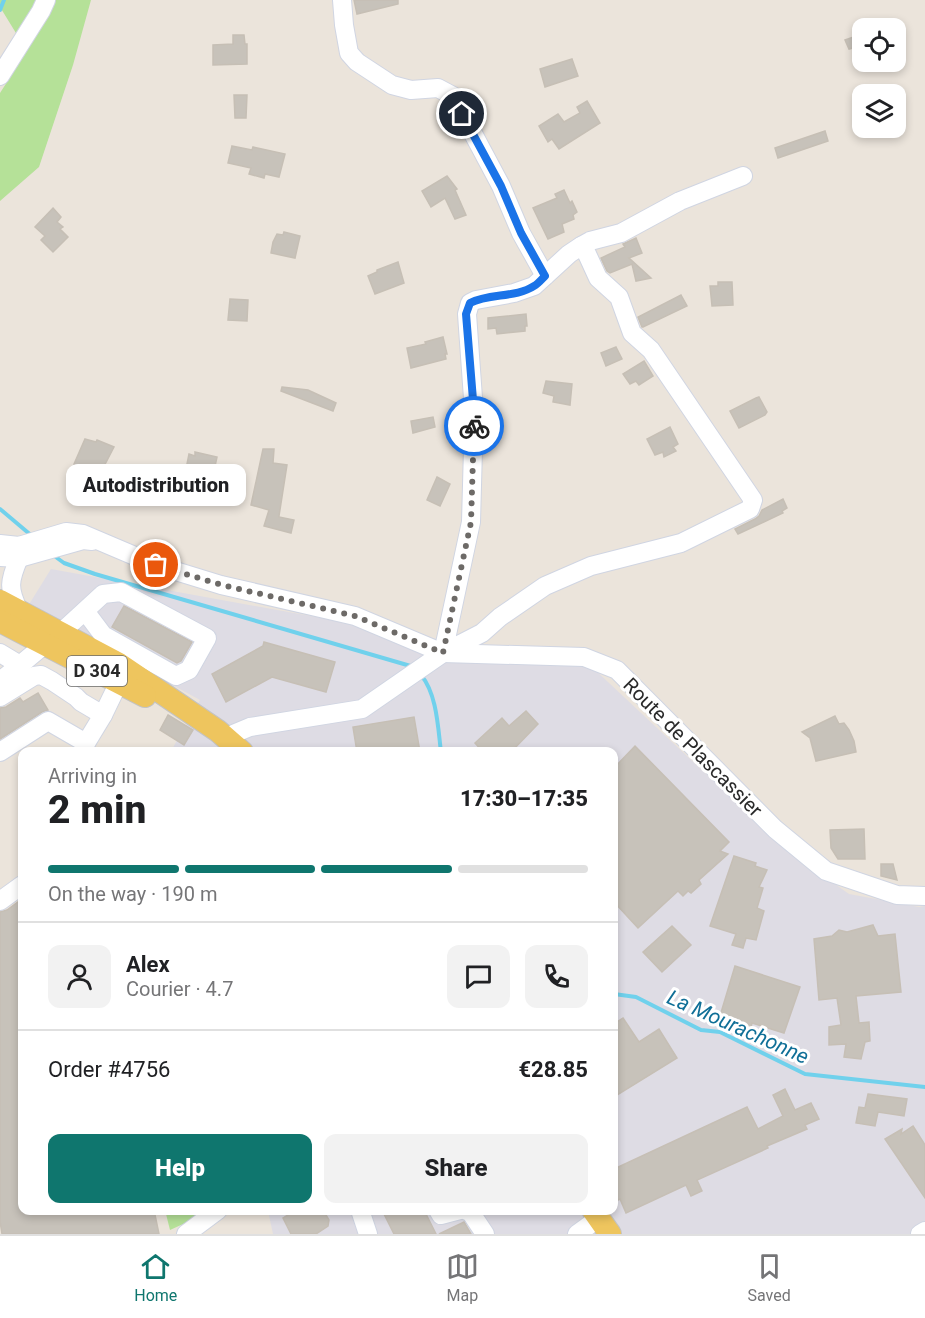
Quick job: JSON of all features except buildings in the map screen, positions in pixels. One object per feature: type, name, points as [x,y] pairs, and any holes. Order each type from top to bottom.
[{"type":"main road","name":"D 304","points":[[6,611],[53,636],[119,664],[234,744]]},
{"type":"main road","name":"D 304","points":[[53,636],[119,682],[153,700],[195,717]]},
{"type":"street","points":[[0,76],[46,0]]},
{"type":"street","points":[[342,0],[349,53],[357,62],[392,85],[411,90],[438,88],[453,96],[501,186],[521,233],[545,276]]},
{"type":"street","points":[[443,653],[471,522],[474,412],[466,314],[470,303],[534,286],[569,254],[590,241],[621,233],[680,201],[743,176]]},
{"type":"street","points":[[234,744],[250,727],[309,726],[362,710],[443,653],[482,633],[500,617],[545,586],[591,566],[681,543],[750,510],[753,500],[651,350],[632,333],[619,297],[598,278],[581,246]]},
{"type":"street","name":"Route de Plascassier","points":[[0,557],[26,552],[64,539],[66,532],[83,534],[156,565],[222,585],[355,616],[443,653],[584,657],[617,670],[775,829],[826,871],[897,895],[925,897]]},
{"type":"street","name":"Route de Plascassier","points":[[0,544],[19,546],[26,552]]},
{"type":"street","points":[[6,611],[12,597],[12,577],[26,552]]},
{"type":"street","points":[[0,681],[103,594],[121,592],[207,638],[189,670],[176,676],[103,635],[85,611]]},
{"type":"street","points":[[0,653],[20,665]]},
{"type":"street","points":[[0,697],[34,676],[41,675],[103,716]]},
{"type":"street","points":[[0,741],[39,718],[48,721],[85,747],[119,682]]},
{"type":"street","points":[[0,752],[48,721]]},
{"type":"street","points":[[0,901],[18,888]]},
{"type":"street","points":[[186,1234],[211,1215]]},
{"type":"street","points":[[362,1215],[368,1234]]},
{"type":"street","points":[[470,1215],[485,1234]]},
{"type":"street","points":[[577,1234],[600,1221]]},
{"type":"street","points":[[921,1234],[925,1231]]},
{"type":"shaded area","points":[[51,569],[592,667],[780,845],[849,894],[919,907],[925,906],[925,1234],[273,1234],[269,1215],[618,1215],[618,747],[173,747],[200,700],[28,606]]},
{"type":"green space","points":[[0,0],[91,0],[73,65],[39,167],[0,201],[0,93],[27,51],[0,7]]},
{"type":"green space","points":[[166,1215],[203,1215],[170,1230]]},
{"type":"waterway","name":"La Mourachonne","points":[[0,10],[4,0]]},
{"type":"waterway","name":"La Mourachonne","points":[[0,509],[32,536]]},
{"type":"waterway","name":"La Mourachonne","points":[[53,555],[64,563],[95,574],[414,667]]},
{"type":"waterway","name":"La Mourachonne","points":[[421,675],[434,701],[440,747]]},
{"type":"waterway","name":"La Mourachonne","points":[[618,995],[636,997],[701,1030],[720,1032],[805,1074],[925,1087]]},
{"type":"way so far","points":[[156,565],[222,585],[355,616],[443,653],[471,522],[474,426]]},
{"type":"place","name":"Autodistribution","points":[[156,565]]},
{"type":"route","points":[[462,114],[501,186],[521,233],[545,276],[534,286],[470,303],[466,314],[474,426]]}]
